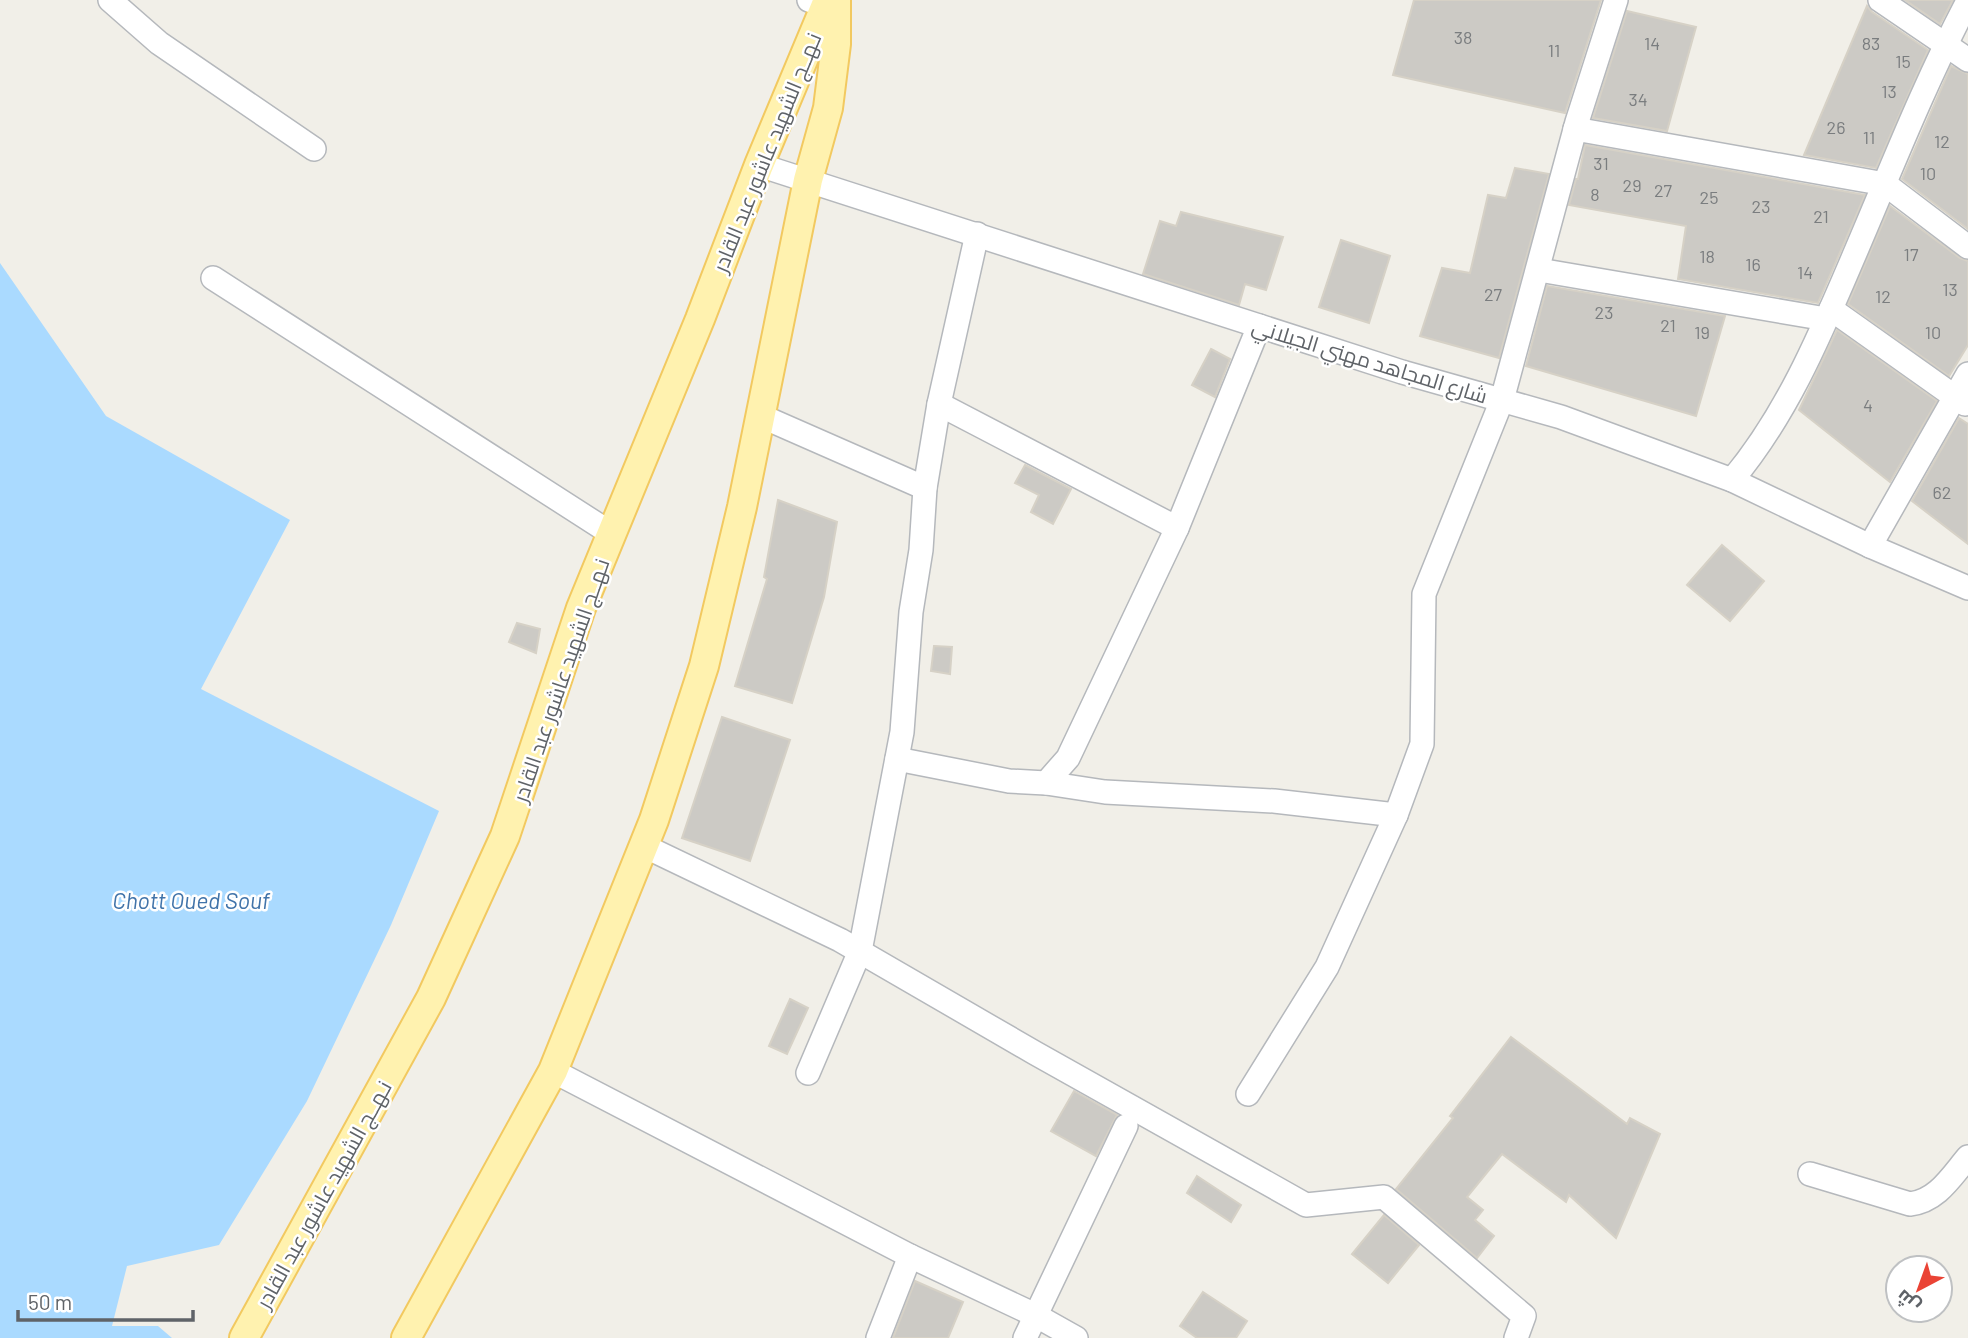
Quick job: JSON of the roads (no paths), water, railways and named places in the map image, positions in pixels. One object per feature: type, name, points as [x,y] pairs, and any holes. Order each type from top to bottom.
[{"type":"main road","name":"نـهــج الشهيد عاشور عبد القادر","points":[[244,1338],[431,998],[505,836],[581,608],[700,319],[824,2]]},
{"type":"main road","name":"نـهــج الشهيد عاشور عبد القادر","points":[[406,1338],[553,1071],[654,820],[704,666],[761,416],[808,180],[828,108],[833,74],[824,2]]},
{"type":"street","points":[[110,0],[159,43],[314,149]]},
{"type":"street","points":[[1248,1094],[1327,967],[1396,816],[1422,744],[1424,594],[1502,400],[1575,129],[1616,0]]},
{"type":"street","points":[[1880,0],[1968,60]]},
{"type":"street","points":[[1731,480],[1774,424],[1829,314],[1945,44],[1968,1]]},
{"type":"street","points":[[1575,129],[1885,184],[1968,247]]},
{"type":"street","name":"شارع المجاهد مهني الجيلاني","points":[[759,165],[1402,372],[1561,417],[1731,480],[1870,546],[1968,588]]},
{"type":"street","points":[[808,1073],[860,951],[902,732],[911,612],[939,404],[977,234]]},
{"type":"street","points":[[1539,270],[1829,314],[1962,401]]},
{"type":"street","points":[[213,278],[612,534]]},
{"type":"street","points":[[1046,783],[1068,758],[1177,528],[1259,326]]},
{"type":"street","points":[[1870,546],[1962,401],[1968,374]]},
{"type":"street","points":[[939,404],[1177,528]]},
{"type":"street","points":[[761,416],[926,488]]},
{"type":"street","points":[[897,759],[1009,781],[1046,783],[1105,792],[1274,802],[1396,816]]},
{"type":"street","points":[[644,846],[860,951],[1306,1205],[1384,1197],[1524,1316],[1516,1338]]},
{"type":"street","points":[[553,1071],[910,1256],[1035,1315],[1076,1338]]},
{"type":"street","points":[[1025,1338],[1126,1126]]},
{"type":"street","points":[[1810,1174],[1910,1204],[1923,1203],[1934,1196],[1968,1157]]},
{"type":"street","points":[[878,1338],[910,1256]]},
{"type":"water","name":"Chott Oued Souf","points":[[0,263],[106,416],[290,520],[201,689],[439,811],[391,925],[307,1101],[219,1245],[127,1266],[112,1326],[158,1326],[172,1338],[0,1338]]}]
